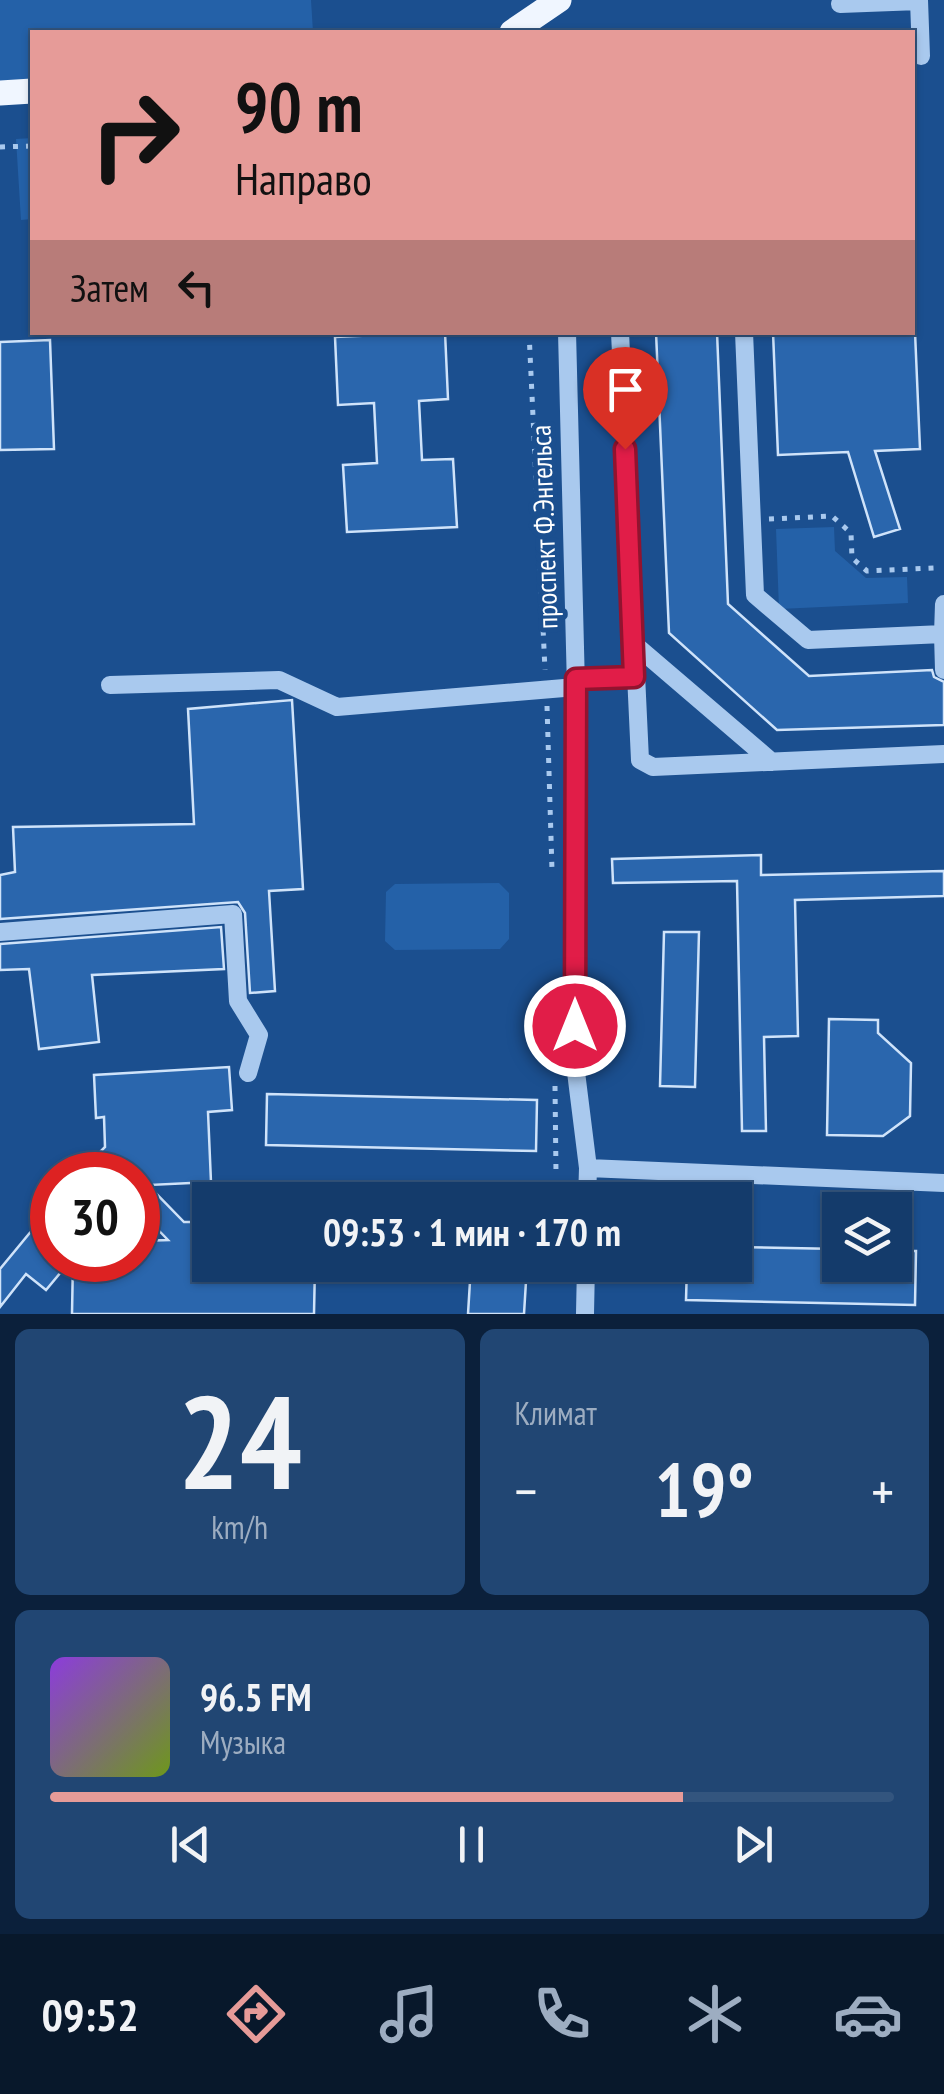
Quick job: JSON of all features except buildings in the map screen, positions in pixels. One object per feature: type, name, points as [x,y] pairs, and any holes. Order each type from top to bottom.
[{"type":"main road","points":[[536,17],[559,0]]},
{"type":"main road","points":[[0,93],[30,91]]},
{"type":"street","points":[[840,4],[918,0],[921,56]]},
{"type":"street","name":"проспект Ф.Энгельса","points":[[567,335],[576,683],[575,1064],[588,1182]]},
{"type":"street","points":[[620,335],[637,754],[644,765],[944,754]]},
{"type":"street","points":[[744,335],[755,595],[804,639],[942,634]]},
{"type":"street","points":[[944,604],[944,670]]},
{"type":"street","points":[[633,643],[772,762]]},
{"type":"street","points":[[110,686],[279,680],[337,707],[546,690],[634,677]]},
{"type":"street","points":[[0,932],[233,914],[238,1000],[259,1035],[248,1073]]},
{"type":"street","points":[[588,1168],[944,1183]]},
{"type":"street","points":[[586,1282],[586,1314]]},
{"type":"path","points":[[0,148],[30,146]]},
{"type":"path","points":[[529,335],[553,885]]},
{"type":"path","points":[[751,520],[832,516],[851,533],[852,558],[867,570],[934,568]]},
{"type":"path","points":[[555,1082],[556,1173]]},
{"type":"shaded area","points":[[0,0],[311,0],[313,30],[30,30],[30,79],[0,81]]},
{"type":"shaded area","points":[[30,138],[30,219],[21,220],[16,139]]},
{"type":"shaded area","points":[[834,527],[835,551],[866,578],[907,577],[908,603],[779,609],[776,529]]},
{"type":"shaded area","points":[[499,883],[509,893],[509,939],[500,949],[395,950],[385,941],[386,892],[395,884]]},
{"type":"route","points":[[575,1026],[576,679],[634,677],[625,449]]}]
